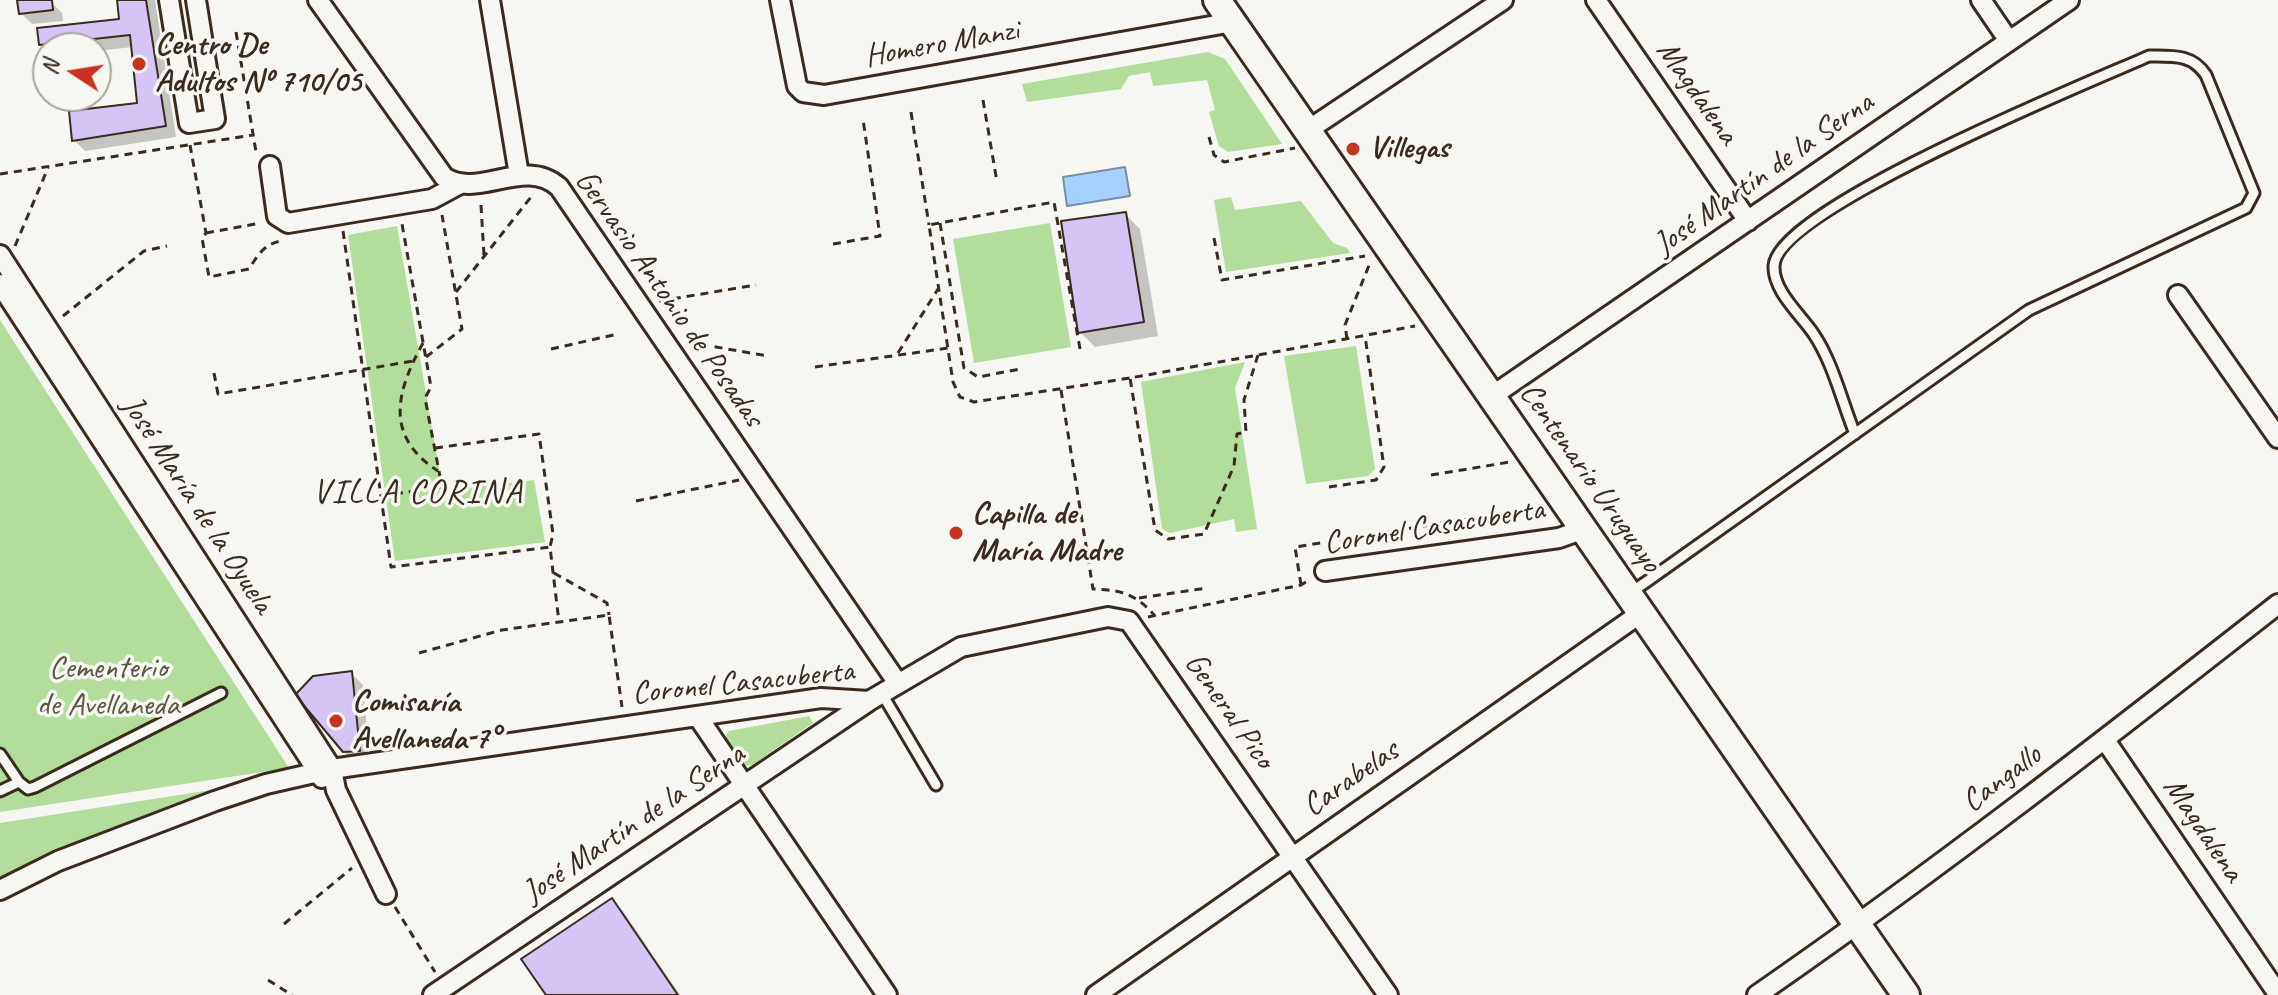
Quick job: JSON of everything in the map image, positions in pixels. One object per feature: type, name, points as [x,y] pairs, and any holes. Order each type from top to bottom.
[{"type":"main road","name":"Centenario Uruguayo","points":[[1217,0],[1303,138],[1492,396],[1906,995]]},
{"type":"street","points":[[169,0],[189,123],[215,119],[196,0]]},
{"type":"street","points":[[318,0],[435,167],[444,177],[460,184]]},
{"type":"street","points":[[490,0],[519,175]]},
{"type":"street","name":"Homero Manzi","points":[[780,0],[792,76],[803,92],[824,95],[1233,22]]},
{"type":"street","points":[[1303,138],[1503,0]]},
{"type":"street","name":"Magdalena","points":[[1596,0],[1748,221]]},
{"type":"street","points":[[1981,0],[2009,41]]},
{"type":"street","name":"José Martín de la Serna","points":[[1492,396],[2069,0]]},
{"type":"street","name":"Gervasio Antonio de Posadas","points":[[264,163],[277,216],[288,223],[432,199],[460,184],[519,175],[535,174],[559,187],[897,682]]},
{"type":"street","name":"José María de la Oyuela","points":[[5,256],[323,770]]},
{"type":"street","name":"José María de la Oyuela","points":[[0,284],[336,790],[386,894]]},
{"type":"street","points":[[2178,295],[2278,438]]},
{"type":"street","name":"Coronel Casacuberta","points":[[1325,571],[1559,538],[1584,529]]},
{"type":"street","name":"Carabelas","points":[[1096,995],[1293,856],[1635,603]]},
{"type":"street","name":"Cangallo","points":[[1757,995],[1857,925],[2105,740],[2278,604]]},
{"type":"street","name":"Coronel Casacuberta","points":[[0,890],[58,861],[186,812],[266,784],[323,770],[821,698],[875,697],[951,651],[988,639],[1108,617],[1129,621]]},
{"type":"street","name":"General Pico","points":[[1129,621],[1388,995]]},
{"type":"street","name":"José Martín de la Serna","points":[[438,991],[875,697]]},
{"type":"street","points":[[698,717],[887,995]]},
{"type":"street","name":"Magdalena","points":[[2105,740],[2278,994]]},
{"type":"lane","points":[[1635,603],[1855,434],[2029,310],[2246,208],[2254,193],[2206,75],[2197,62],[2184,57],[2149,56],[2120,69],[1891,172],[1835,207],[1778,250],[1774,266],[1776,280],[1815,336],[1855,434]]},
{"type":"lane","points":[[0,754],[19,782],[28,789],[221,693]]},
{"type":"lane","points":[[875,697],[936,785]]},
{"type":"lane","points":[[0,791],[19,782]]},
{"type":"path","points":[[236,32],[253,135],[264,163]]},
{"type":"path","points":[[983,100],[997,182]]},
{"type":"path","points":[[911,112],[953,382],[960,397],[974,402],[1061,390],[1439,322]]},
{"type":"path","points":[[833,244],[880,236],[863,119]]},
{"type":"path","points":[[0,174],[253,135]]},
{"type":"path","points":[[1209,137],[1214,155],[1224,162],[1287,151],[1303,138]]},
{"type":"path","points":[[190,145],[206,233]]},
{"type":"path","points":[[5,256],[49,166]]},
{"type":"path","points":[[456,292],[531,197]]},
{"type":"path","points":[[929,225],[1054,202],[1080,349]]},
{"type":"path","points":[[481,205],[484,256]]},
{"type":"path","points":[[426,358],[462,329],[442,212]]},
{"type":"path","points":[[381,496],[442,487],[425,398],[431,387],[401,218]]},
{"type":"path","points":[[264,222],[206,233],[202,238],[209,277],[249,269],[260,251],[270,243],[285,240]]},
{"type":"path","points":[[940,223],[964,368],[978,377],[1020,369]]},
{"type":"path","points":[[342,229],[391,567],[550,547]]},
{"type":"path","points":[[1214,238],[1222,280],[1365,256]]},
{"type":"path","points":[[54,324],[144,251],[167,246]]},
{"type":"path","points":[[1347,339],[1345,325],[1370,263]]},
{"type":"path","points":[[659,301],[756,285]]},
{"type":"path","points":[[897,354],[938,289]]},
{"type":"path","points":[[551,349],[618,334]]},
{"type":"path","points":[[1329,487],[1376,480],[1384,467],[1365,336]]},
{"type":"path","points":[[687,342],[768,356]]},
{"type":"path","points":[[423,343],[400,396],[406,438],[412,450],[439,472]]},
{"type":"path","points":[[815,367],[948,348]]},
{"type":"path","points":[[1130,378],[1155,530],[1168,539],[1204,534],[1234,466],[1237,434],[1246,432],[1244,400],[1258,355]]},
{"type":"path","points":[[214,373],[218,394],[413,361]]},
{"type":"path","points":[[1061,390],[1093,589],[1122,590],[1139,598],[1155,616]]},
{"type":"path","points":[[435,448],[539,434],[553,534],[550,547],[559,622]]},
{"type":"path","points":[[1431,475],[1510,462]]},
{"type":"path","points":[[636,501],[743,479]]},
{"type":"path","points":[[1301,585],[1295,547],[1541,507]]},
{"type":"path","name":"Coronel Casacuberta","points":[[1129,621],[1301,585],[1325,571]]},
{"type":"path","points":[[553,572],[607,603],[625,727]]},
{"type":"path","points":[[1139,598],[1207,588]]},
{"type":"path","points":[[419,653],[502,630],[609,615]]},
{"type":"path","points":[[284,924],[368,856]]},
{"type":"path","points":[[386,894],[438,991]]},
{"type":"path","points":[[268,980],[292,995]]},
{"type":"green space","points":[[1208,52],[1225,59],[1282,144],[1228,152],[1219,146],[1209,112],[1215,110],[1207,80],[1153,86],[1150,72],[1129,76],[1121,89],[1027,102],[1022,84]]},
{"type":"green space","points":[[1231,197],[1235,210],[1301,201],[1333,243],[1347,248],[1350,253],[1226,272],[1214,200]]},
{"type":"green space","points":[[1050,223],[1071,347],[974,363],[953,239]]},
{"type":"green space","points":[[397,226],[443,491],[534,480],[545,542],[395,561],[348,235]]},
{"type":"green space","name":"Cementerio de Avellaneda","points":[[0,320],[289,768],[0,812]]},
{"type":"green space","points":[[1356,346],[1375,469],[1368,476],[1306,484],[1284,356]]},
{"type":"green space","points":[[1245,362],[1235,388],[1257,529],[1236,532],[1234,519],[1170,533],[1162,529],[1141,382]]},
{"type":"green space","points":[[809,716],[813,723],[752,765],[744,766],[724,738],[729,731]]},
{"type":"green space","points":[[243,785],[39,858],[0,879],[0,823]]},
{"type":"water","points":[[1125,167],[1130,196],[1067,206],[1063,177]]},
{"type":"building","points":[[17,0],[52,0],[53,10],[19,14]]},
{"type":"building","points":[[117,0],[146,0],[166,126],[72,141],[69,112],[112,112],[112,106],[137,103],[130,35],[112,37],[112,32],[37,32],[37,28],[119,19]]},
{"type":"building","points":[[1126,212],[1144,322],[1078,333],[1061,221]]},
{"type":"building","name":"Comisaría Avellaneda 7°","points":[[352,671],[360,751],[343,752],[295,695],[313,676]]},
{"type":"building","points":[[612,898],[678,995],[546,995],[521,959]]},
{"type":"place","name":"Centro De Adultos Nº 710/05","points":[[139,64]]},
{"type":"place","name":"Villegas","points":[[1353,149]]},
{"type":"place","name":"Capilla de María Madre","points":[[956,533]]},
{"type":"place","name":"Comisaría Avellaneda 7°","points":[[336,721]]},
{"type":"district","name":"VILLA CORINA","points":[[418,493]]}]
